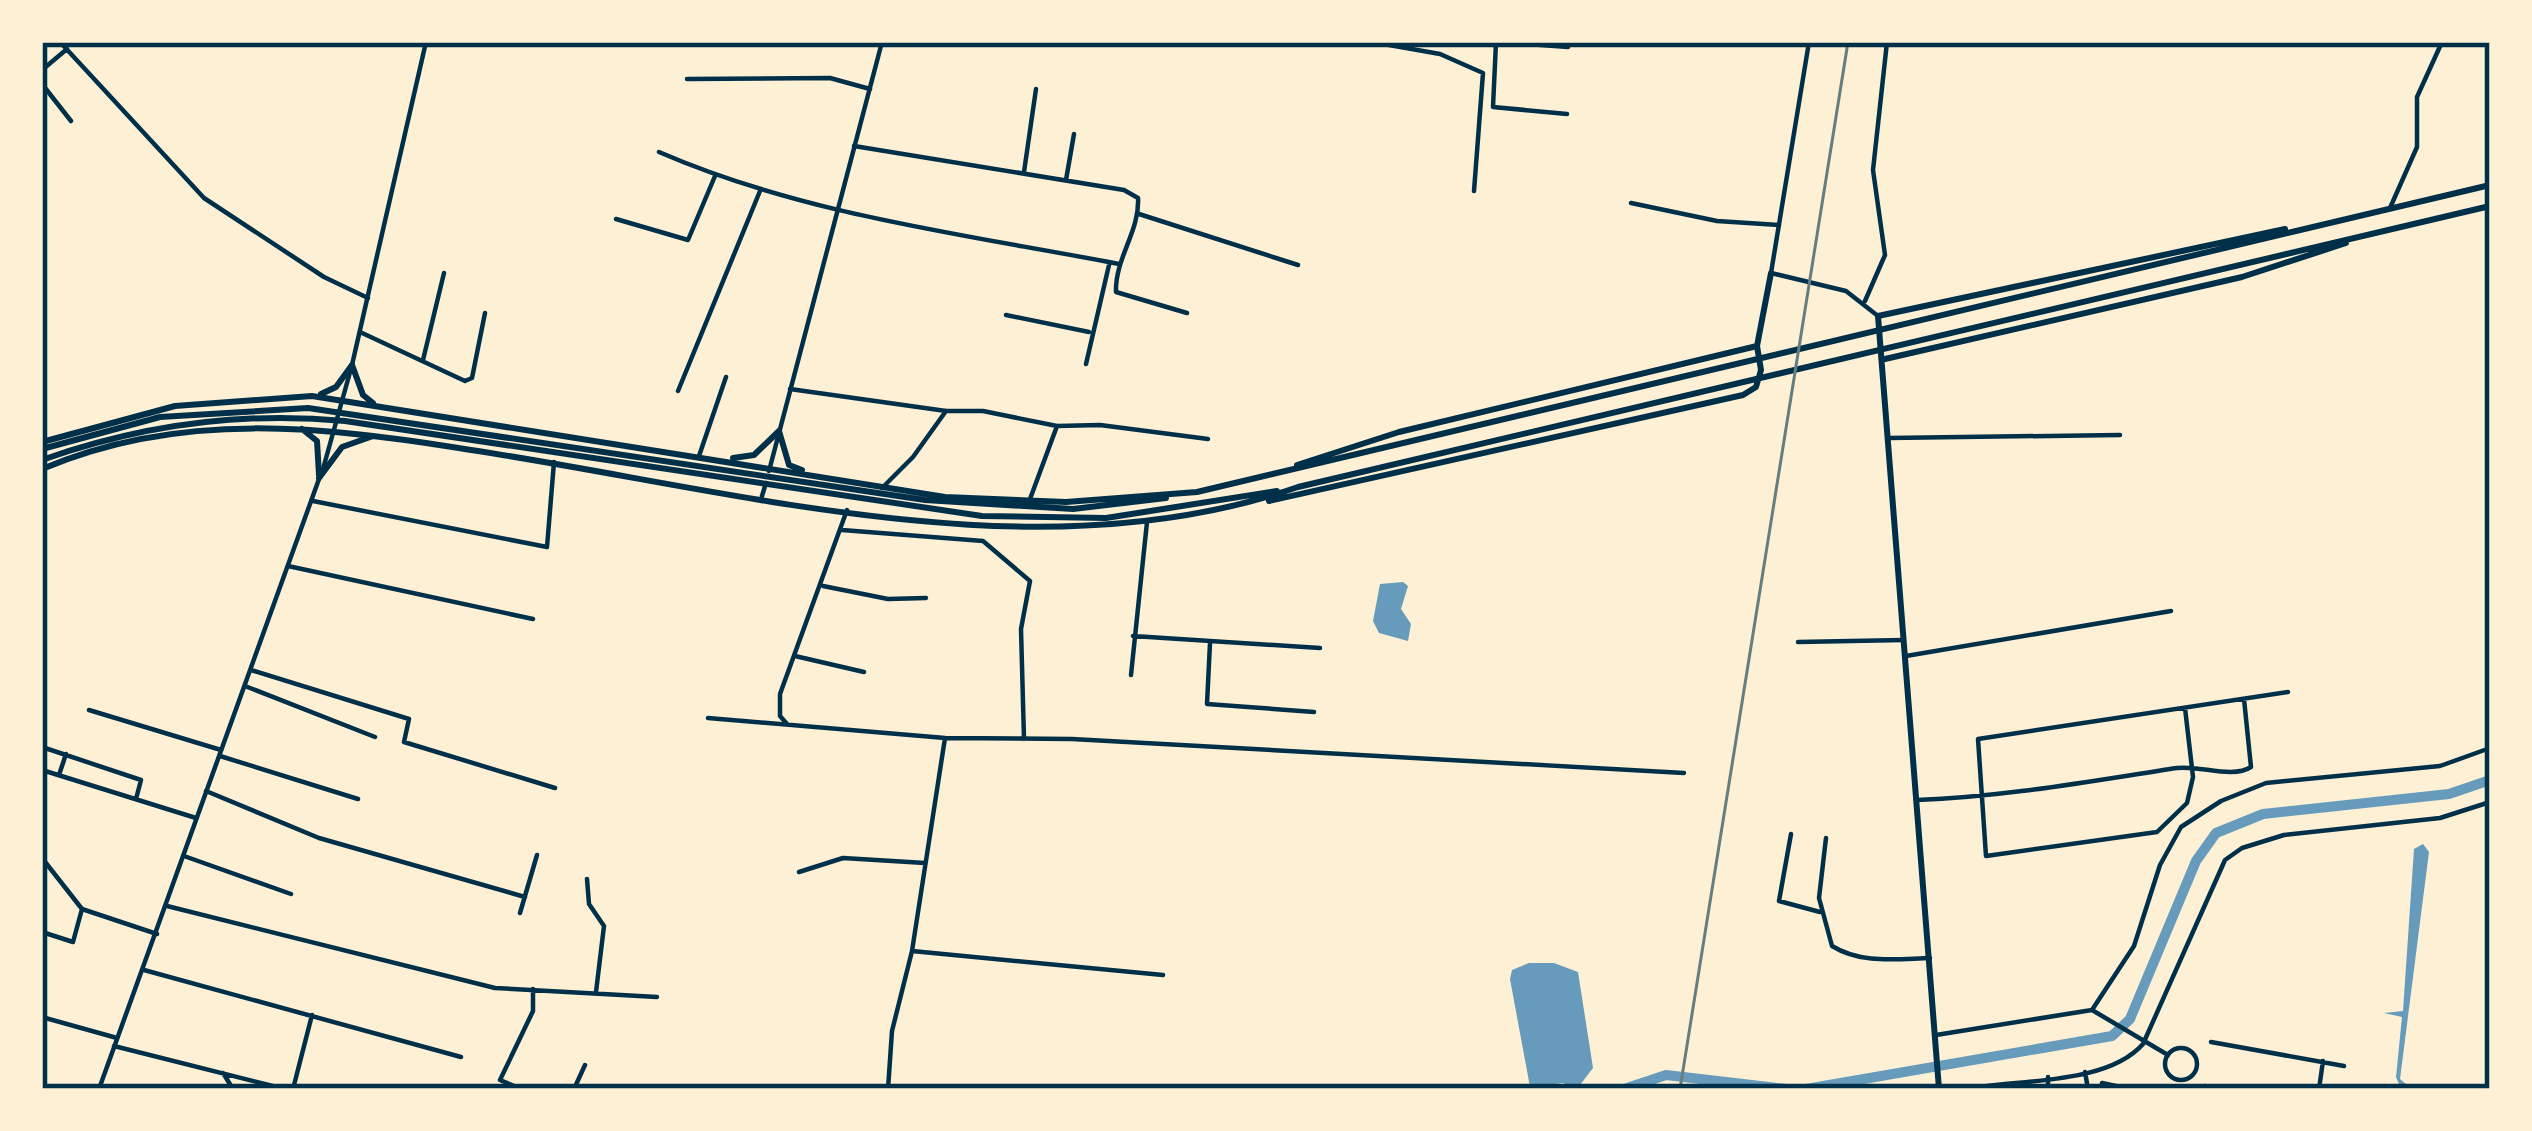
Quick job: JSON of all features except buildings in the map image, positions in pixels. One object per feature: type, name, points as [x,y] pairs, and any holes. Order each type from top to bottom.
[{"type":"main road","points":[[42,445],[160,417],[308,408],[925,500],[1072,508],[1248,481],[2490,185]]},
{"type":"main road","points":[[42,464],[159,427],[248,418],[314,418],[924,510],[1074,520],[1164,511],[1298,487],[2490,206]]},
{"type":"main road","points":[[1939,1087],[1878,316],[2228,237],[2323,223]]},
{"type":"main road","points":[[1885,359],[2242,277],[2390,229]]},
{"type":"main road","points":[[42,464],[168,432],[234,425],[298,428],[376,435],[847,510],[1012,527],[1147,522],[1242,507],[1743,395],[1756,387],[1761,370],[1757,346],[1772,273]]},
{"type":"main road","points":[[1248,481],[1399,432],[1757,346]]},
{"type":"main road","points":[[312,396],[336,387],[352,365]]},
{"type":"main road","points":[[352,365],[363,395],[375,404]]},
{"type":"main road","points":[[42,445],[175,406],[312,396],[881,488],[1029,503],[1197,491]]},
{"type":"main road","points":[[298,428],[316,441],[320,478]]},
{"type":"main road","points":[[723,459],[754,455],[779,431],[789,465],[823,477]]},
{"type":"main road","points":[[320,478],[342,447],[376,435]]},
{"type":"main road","points":[[1242,507],[1298,487]]},
{"type":"street","points":[[60,42],[204,198],[324,277],[368,298]]},
{"type":"street","points":[[99,1089],[320,478],[352,365],[426,42]]},
{"type":"street","points":[[762,496],[882,42]]},
{"type":"street","points":[[1293,42],[1349,42]]},
{"type":"street","points":[[1372,42],[1440,54],[1483,73],[1474,191]]},
{"type":"street","points":[[1568,47],[1497,42],[1492,107],[1568,114]]},
{"type":"street","points":[[1809,42],[1772,273],[1846,291],[1865,301],[1878,316]]},
{"type":"street","points":[[1865,301],[1885,255],[1873,170],[1887,42]]},
{"type":"street","points":[[2390,208],[2417,147],[2417,97],[2442,42]]},
{"type":"street","points":[[42,70],[67,49]]},
{"type":"street","points":[[687,79],[830,78],[869,89]]},
{"type":"street","points":[[42,84],[71,121]]},
{"type":"street","points":[[1024,172],[1036,89]]},
{"type":"street","points":[[1066,180],[1074,134]]},
{"type":"street","points":[[854,146],[1024,172],[1124,190],[1138,197],[1138,214],[1119,264],[1116,292],[1187,314]]},
{"type":"street","points":[[658,152],[715,176],[838,209],[1119,264]]},
{"type":"street","points":[[616,219],[688,240],[715,176]]},
{"type":"street","points":[[678,392],[760,190]]},
{"type":"street","points":[[1630,203],[1717,221],[1779,225]]},
{"type":"street","points":[[1138,214],[1298,265]]},
{"type":"street","points":[[1086,364],[1089,332],[1110,262]]},
{"type":"street","points":[[423,360],[444,273]]},
{"type":"street","points":[[360,332],[453,377],[472,378],[485,313]]},
{"type":"street","points":[[1006,315],[1089,332]]},
{"type":"street","points":[[699,455],[726,377]]},
{"type":"street","points":[[790,389],[946,411],[983,411],[1057,426],[1100,425],[1208,439]]},
{"type":"street","points":[[881,488],[913,458],[946,411]]},
{"type":"street","points":[[1029,503],[1057,426]]},
{"type":"street","points":[[1889,438],[2120,435]]},
{"type":"street","points":[[311,501],[547,547],[554,462]]},
{"type":"street","points":[[788,724],[778,706],[847,510]]},
{"type":"street","points":[[1131,676],[1147,522]]},
{"type":"street","points":[[842,530],[983,541],[1030,581],[1021,629],[1024,739]]},
{"type":"street","points":[[288,566],[533,619]]},
{"type":"street","points":[[824,586],[888,599],[926,598]]},
{"type":"street","points":[[1906,656],[2171,611]]},
{"type":"street","points":[[1133,636],[1320,648]]},
{"type":"street","points":[[1798,642],[1904,640]]},
{"type":"street","points":[[1210,641],[1207,704],[1314,712]]},
{"type":"street","points":[[794,656],[864,672]]},
{"type":"street","points":[[251,670],[409,719],[404,742],[555,788]]},
{"type":"street","points":[[245,686],[375,737]]},
{"type":"street","points":[[2185,708],[2192,766],[2187,803],[2157,832],[1986,856],[1978,798],[1978,739],[2288,692]]},
{"type":"street","points":[[1917,800],[1978,798],[2192,766],[2242,772],[2251,767],[2243,699]]},
{"type":"street","points":[[89,710],[358,799]]},
{"type":"street","points":[[708,718],[946,739],[1684,773]]},
{"type":"street","points":[[888,1089],[892,1031],[912,951],[946,739]]},
{"type":"street","points":[[42,747],[141,780],[136,799]]},
{"type":"street","points":[[2092,1010],[2134,946],[2160,865],[2181,827],[2221,801],[2266,783],[2440,766],[2490,748]]},
{"type":"street","points":[[59,775],[66,754]]},
{"type":"street","points":[[42,770],[196,818]]},
{"type":"street","points":[[206,791],[319,838],[525,897]]},
{"type":"street","points":[[1968,1089],[2085,1072],[2132,1056],[2143,1044],[2224,860],[2242,848],[2284,835],[2440,818],[2490,802]]},
{"type":"street","points":[[1791,834],[1779,901],[1820,912]]},
{"type":"street","points":[[1826,838],[1820,912],[1832,946],[1848,956],[1930,958]]},
{"type":"street","points":[[520,913],[537,855]]},
{"type":"street","points":[[184,856],[291,895]]},
{"type":"street","points":[[42,857],[82,910],[157,934]]},
{"type":"street","points":[[799,872],[843,858],[926,863]]},
{"type":"street","points":[[586,879],[589,904],[604,926],[596,992]]},
{"type":"street","points":[[166,907],[495,988],[657,997]]},
{"type":"street","points":[[42,932],[73,941],[82,910]]},
{"type":"street","points":[[912,951],[1163,975]]},
{"type":"street","points":[[144,970],[461,1057]]},
{"type":"street","points":[[521,1089],[500,1079],[533,1011],[533,989]]},
{"type":"street","points":[[1936,1037],[2092,1010],[2168,1055],[2187,1049],[2195,1056],[2197,1075],[2172,1078],[2165,1070],[2168,1055]]},
{"type":"street","points":[[115,1046],[289,1089],[312,1015]]},
{"type":"street","points":[[42,1017],[118,1038]]},
{"type":"street","points":[[2211,1042],[2344,1066]]},
{"type":"street","points":[[2319,1089],[2323,1061]]},
{"type":"street","points":[[574,1089],[585,1065]]},
{"type":"street","points":[[2085,1072],[2088,1089]]},
{"type":"street","points":[[223,1073],[233,1089]]},
{"type":"street","points":[[2048,1077],[2048,1089]]},
{"type":"street","points":[[2102,1083],[2130,1089]]},
{"type":"water","points":[[1403,582],[1408,586],[1401,609],[1411,624],[1408,641],[1379,633],[1373,621],[1380,584]]},
{"type":"water","points":[[2423,844],[2429,852],[2400,1079],[2412,1089],[2401,1089],[2396,1077],[2402,1017],[2384,1013],[2403,1011],[2414,849]]},
{"type":"water","points":[[1529,963],[1554,963],[1578,972],[1593,1068],[1577,1089],[1563,1083],[1530,1087],[1510,979],[1512,970]]},
{"type":"waterway","points":[[1806,1089],[2112,1036],[2130,1019],[2196,861],[2216,833],[2263,814],[2449,794],[2490,780]]},
{"type":"waterway","points":[[1624,1089],[1666,1075],[1787,1089]]},
{"type":"railway","points":[[1680,1089],[1848,42]]}]
